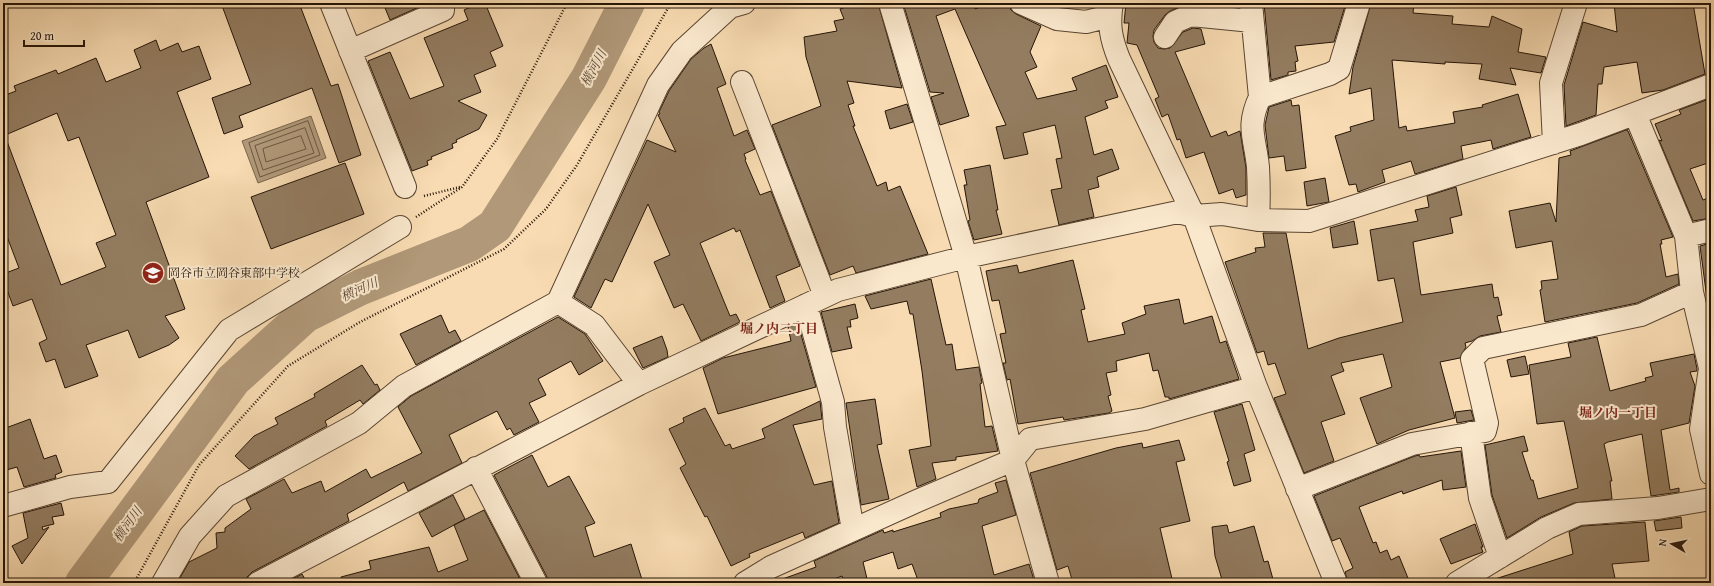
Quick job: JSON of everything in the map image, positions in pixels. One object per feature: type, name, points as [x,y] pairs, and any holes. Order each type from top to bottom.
[{"type":"street","points":[[331,3],[405,187]]},
{"type":"street","points":[[350,51],[443,10],[443,3]]},
{"type":"street","points":[[163,583],[190,536],[226,496],[359,423],[404,386],[558,302],[658,86],[682,51],[730,7],[744,3]]},
{"type":"street","points":[[890,3],[966,257],[1013,460],[1048,583]]},
{"type":"street","points":[[1021,3],[1057,19],[1086,22],[1111,10],[1111,38],[1119,59],[1194,216],[1256,387],[1336,583]]},
{"type":"street","points":[[1260,97],[1330,74],[1339,69],[1359,3]]},
{"type":"street","points":[[1554,142],[1551,83],[1576,3]]},
{"type":"street","points":[[1165,37],[1175,22],[1191,15],[1251,12],[1260,97],[1254,109],[1251,129],[1258,165],[1258,220]]},
{"type":"street","points":[[742,82],[815,301],[833,402],[835,427],[853,530]]},
{"type":"street","points":[[258,583],[639,384],[838,290],[966,257],[1178,212],[1194,216],[1222,214],[1258,220],[1309,221],[1554,142],[1711,85]]},
{"type":"street","points":[[1634,114],[1686,236],[1692,292],[1710,368],[1701,429],[1711,474]]},
{"type":"street","points":[[3,506],[70,487],[108,482],[229,330],[400,227]]},
{"type":"street","points":[[1686,236],[1711,230]]},
{"type":"street","points":[[1297,489],[1412,444],[1485,431],[1487,423],[1472,359],[1483,348],[1641,315],[1692,292]]},
{"type":"street","points":[[558,302],[594,325],[639,384]]},
{"type":"street","points":[[745,583],[771,567],[1013,460],[1030,439],[1145,419],[1256,387]]},
{"type":"street","points":[[1471,433],[1480,498],[1500,557]]},
{"type":"street","points":[[476,468],[536,583]]},
{"type":"street","points":[[1456,583],[1547,528],[1579,514],[1658,508],[1711,500]]},
{"type":"path","points":[[400,227],[462,187],[497,139],[567,3]]},
{"type":"path","points":[[134,583],[199,465],[288,366],[360,322],[504,249],[546,209],[577,165],[671,3]]},
{"type":"path","points":[[405,187],[418,198],[462,187]]},
{"type":"water","points":[[311,116],[326,158],[258,183],[242,141]]},
{"type":"building","points":[[221,3],[299,3],[331,86],[338,84],[361,155],[339,163],[312,88],[239,116],[243,127],[224,134],[212,98],[251,84]]},
{"type":"building","points":[[383,3],[428,3],[390,20]]},
{"type":"building","points":[[480,3],[485,3],[503,46],[490,52],[496,66],[474,75],[481,92],[458,101],[487,115],[479,129],[456,140],[457,142],[452,144],[453,148],[431,157],[432,159],[427,161],[428,165],[412,171],[368,61],[390,52],[410,99],[444,86],[424,38],[468,20],[464,10]]},
{"type":"building","points":[[845,3],[878,3],[902,88],[847,81],[854,103],[848,105],[855,126],[853,126],[877,186],[886,182],[888,191],[900,186],[928,254],[856,273],[853,266],[830,275],[772,125],[821,106],[806,57],[804,37],[837,31],[834,21],[844,19],[840,9],[846,7]]},
{"type":"building","points":[[903,3],[973,3],[975,9],[992,3],[1009,3],[1011,10],[1016,14],[1041,26],[1030,52],[1037,67],[1025,72],[1037,99],[1077,90],[1072,78],[1106,65],[1118,97],[1105,101],[1108,108],[1085,117],[1094,155],[1112,149],[1119,169],[1097,177],[1099,187],[1088,190],[1094,217],[1059,225],[1051,190],[1062,188],[1056,159],[1062,158],[1055,125],[1023,133],[1028,154],[1004,159],[996,127],[1006,125],[955,9],[936,16],[969,116],[940,125],[931,97],[944,93],[930,92]]},
{"type":"building","points":[[1126,3],[1189,3],[1170,11],[1165,15],[1154,30],[1154,42],[1158,48],[1170,48],[1183,32],[1193,28],[1201,29],[1205,44],[1175,52],[1211,137],[1226,131],[1228,136],[1240,131],[1246,168],[1246,195],[1236,198],[1233,189],[1219,194],[1204,152],[1186,158],[1180,139],[1177,140],[1168,114],[1162,117],[1155,99],[1159,97],[1137,45],[1127,43],[1129,23],[1124,23]]},
{"type":"building","points":[[1264,3],[1293,3],[1294,6],[1346,3],[1334,42],[1295,46],[1298,61],[1295,62],[1296,71],[1288,72],[1288,75],[1271,80]]},
{"type":"building","points":[[1371,3],[1414,3],[1413,13],[1453,16],[1452,24],[1489,27],[1492,16],[1522,29],[1518,52],[1546,57],[1541,73],[1510,68],[1516,85],[1479,79],[1482,64],[1445,62],[1445,64],[1392,60],[1399,128],[1406,126],[1407,131],[1455,123],[1453,112],[1483,107],[1482,105],[1518,94],[1531,137],[1493,149],[1491,140],[1461,146],[1463,159],[1415,174],[1411,161],[1382,170],[1385,182],[1358,192],[1356,184],[1349,185],[1335,136],[1351,131],[1350,127],[1374,120],[1371,88],[1349,94],[1353,67]]},
{"type":"building","points":[[1614,3],[1693,3],[1705,74],[1663,90],[1642,93],[1637,62],[1604,67],[1602,84],[1598,84],[1596,115],[1566,126],[1564,85],[1583,22],[1617,32]]},
{"type":"building","points":[[156,40],[160,51],[178,43],[182,52],[199,46],[211,79],[177,92],[209,177],[146,202],[185,309],[165,316],[179,338],[169,345],[139,358],[128,330],[86,345],[98,376],[65,388],[55,359],[46,362],[39,343],[47,339],[32,299],[13,306],[3,279],[3,274],[19,268],[3,226],[3,96],[16,91],[14,86],[56,70],[58,74],[96,58],[106,82],[141,68],[134,50]],"holes":[[[57,113],[68,141],[79,137],[116,235],[96,243],[106,267],[61,285],[5,136],[3,136]]]},
{"type":"building","points":[[711,44],[726,84],[717,88],[734,136],[747,130],[755,149],[744,154],[745,160],[760,195],[771,191],[800,266],[776,276],[785,301],[770,308],[740,230],[736,232],[734,228],[700,243],[730,316],[736,314],[740,322],[701,341],[683,304],[674,308],[654,262],[670,255],[648,204],[612,282],[605,279],[591,308],[574,297],[647,140],[676,152],[658,115],[660,114],[659,112],[669,91],[691,59]]},
{"type":"building","points":[[1709,99],[1711,110],[1711,162],[1690,169],[1703,200],[1708,198],[1711,218],[1693,221],[1659,140],[1662,141],[1655,124],[1681,114],[1679,110]]},
{"type":"building","points":[[1291,100],[1292,106],[1299,105],[1306,168],[1286,171],[1284,156],[1269,158],[1265,125],[1269,107]]},
{"type":"building","points":[[907,104],[913,122],[890,129],[885,111]]},
{"type":"building","points":[[1626,130],[1628,131],[1673,237],[1661,240],[1662,244],[1660,244],[1666,277],[1678,274],[1679,284],[1637,303],[1545,322],[1540,290],[1542,289],[1541,281],[1558,279],[1552,241],[1516,248],[1509,211],[1550,203],[1556,222],[1559,158],[1571,155],[1570,151]]},
{"type":"building","points":[[345,163],[364,214],[271,249],[251,197]]},
{"type":"building","points":[[990,165],[998,210],[996,210],[1002,234],[974,240],[968,221],[970,220],[964,185],[967,185],[964,170]]},
{"type":"building","points":[[1325,178],[1329,202],[1307,206],[1304,182]]},
{"type":"building","points":[[1456,187],[1462,215],[1450,218],[1453,233],[1413,242],[1421,295],[1492,284],[1494,298],[1498,297],[1502,315],[1497,316],[1501,332],[1480,336],[1465,343],[1466,347],[1460,358],[1440,362],[1455,418],[1409,430],[1377,444],[1360,398],[1392,387],[1383,354],[1341,363],[1344,371],[1331,376],[1345,414],[1321,422],[1334,461],[1304,473],[1274,398],[1286,394],[1275,363],[1268,365],[1264,351],[1257,353],[1225,262],[1256,252],[1255,248],[1265,247],[1263,233],[1286,233],[1308,349],[1339,338],[1403,322],[1394,278],[1378,281],[1370,230],[1418,221],[1415,210],[1429,207],[1427,196]]},
{"type":"building","points":[[1354,221],[1358,244],[1333,248],[1330,228]]},
{"type":"building","points":[[1711,243],[1711,299],[1707,299],[1700,246]]},
{"type":"building","points":[[1073,260],[1085,309],[1081,310],[1088,342],[1125,334],[1122,323],[1146,314],[1144,306],[1179,299],[1184,324],[1212,316],[1220,343],[1226,341],[1239,379],[1169,399],[1169,397],[1165,397],[1158,370],[1153,371],[1149,353],[1116,361],[1117,371],[1106,373],[1111,395],[1108,396],[1112,411],[1109,413],[1064,420],[1063,417],[1018,424],[1010,379],[1007,380],[1003,363],[1006,363],[1000,334],[1006,333],[999,300],[992,301],[986,271],[1017,265],[1019,273]]},
{"type":"building","points":[[931,279],[946,345],[952,344],[956,370],[979,367],[982,383],[980,384],[985,427],[992,426],[998,451],[956,457],[956,460],[932,463],[936,479],[917,487],[909,450],[931,446],[922,371],[913,314],[910,314],[907,301],[871,309],[865,296]]},
{"type":"building","points":[[855,304],[858,318],[850,320],[851,327],[847,327],[852,348],[832,352],[821,312]]},
{"type":"building","points":[[441,315],[449,333],[455,330],[461,341],[416,365],[400,334]]},
{"type":"building","points":[[558,317],[585,334],[603,361],[579,375],[571,361],[538,379],[546,395],[529,403],[539,422],[514,435],[510,428],[507,430],[497,411],[449,435],[462,463],[408,491],[404,482],[347,514],[349,521],[252,572],[247,577],[246,583],[183,583],[180,578],[189,562],[217,548],[216,533],[225,532],[225,528],[251,509],[246,499],[284,479],[292,493],[321,481],[325,492],[366,469],[371,478],[422,453],[398,407],[411,396]]},
{"type":"building","points":[[798,324],[816,387],[718,414],[703,368],[723,358],[791,341],[788,327]]},
{"type":"building","points":[[662,336],[668,357],[643,368],[633,348]]},
{"type":"building","points":[[1597,337],[1610,391],[1646,381],[1645,378],[1653,376],[1650,363],[1694,354],[1697,371],[1690,372],[1695,386],[1689,423],[1661,430],[1670,490],[1679,488],[1679,492],[1651,496],[1642,434],[1608,442],[1604,444],[1612,481],[1610,481],[1612,499],[1574,503],[1541,517],[1507,538],[1492,495],[1485,445],[1524,436],[1528,451],[1522,452],[1531,480],[1533,480],[1538,499],[1578,488],[1564,421],[1537,424],[1529,365],[1571,357],[1568,343]]},
{"type":"building","points":[[1525,356],[1529,374],[1511,377],[1507,360]]},
{"type":"building","points":[[362,365],[380,390],[363,404],[360,400],[325,421],[327,426],[249,469],[235,456],[254,436],[278,424],[275,418],[315,397],[314,394]]},
{"type":"building","points":[[875,399],[882,444],[877,445],[889,499],[861,505],[846,403]]},
{"type":"building","points":[[820,401],[822,419],[793,425],[814,485],[832,481],[839,523],[805,538],[803,532],[749,554],[750,557],[731,566],[707,516],[705,517],[680,468],[686,464],[669,429],[684,422],[683,418],[705,408],[725,446],[730,444],[732,449],[765,438],[762,429]]},
{"type":"building","points":[[1242,404],[1255,450],[1244,454],[1251,481],[1234,486],[1227,462],[1229,461],[1214,412]]},
{"type":"building","points":[[1471,410],[1474,420],[1457,423],[1455,412]]},
{"type":"building","points":[[30,419],[44,459],[56,455],[62,472],[55,475],[56,478],[24,487],[17,467],[3,471],[3,429]]},
{"type":"building","points":[[1179,440],[1185,460],[1176,462],[1190,521],[1160,528],[1173,583],[1073,583],[1068,566],[1057,570],[1030,473],[1116,448],[1142,443],[1143,448]]},
{"type":"building","points":[[1461,451],[1466,487],[1443,490],[1442,480],[1403,494],[1402,491],[1359,507],[1373,543],[1376,542],[1380,553],[1387,550],[1391,560],[1399,556],[1410,583],[1348,583],[1345,572],[1353,568],[1340,538],[1332,541],[1314,496],[1415,456],[1419,455],[1420,457]]},
{"type":"building","points":[[532,455],[548,487],[569,476],[595,523],[585,527],[594,557],[631,544],[643,583],[548,583],[547,577],[494,475]]},
{"type":"building","points":[[1006,480],[1016,515],[982,526],[994,575],[1029,564],[1035,583],[919,583],[912,564],[898,569],[893,552],[863,562],[868,583],[844,583],[842,576],[824,583],[777,583],[777,581],[816,567],[814,561],[883,530],[884,533],[893,530],[893,532],[941,517],[940,513],[949,509],[978,503],[979,499],[998,492],[995,483]]},
{"type":"building","points":[[453,495],[465,519],[432,537],[419,513]]},
{"type":"building","points":[[61,503],[64,515],[52,517],[54,524],[42,527],[43,530],[49,527],[22,564],[12,546],[28,538],[23,513]]},
{"type":"building","points":[[484,510],[521,581],[516,583],[341,583],[341,577],[371,569],[369,561],[429,547],[438,572],[468,560],[454,525]]},
{"type":"building","points":[[1681,517],[1682,528],[1656,531],[1654,521]]},
{"type":"building","points":[[1645,522],[1649,561],[1612,564],[1616,583],[1493,583],[1492,580],[1573,554],[1569,532],[1582,526]]},
{"type":"building","points":[[1475,524],[1483,547],[1481,547],[1483,552],[1451,564],[1440,539]]},
{"type":"building","points":[[1227,525],[1229,533],[1254,526],[1264,562],[1268,561],[1274,583],[1223,583],[1215,556],[1212,527]]},
{"type":"building","points":[[302,574],[307,583],[285,583]]},
{"type":"waterway","name":"横河川","points":[[83,583],[233,380],[305,315],[361,287],[469,244],[495,226],[589,78],[627,3]]},
{"type":"place","name":"岡谷市立岡谷東部中学校","points":[[153,273]]},
{"type":"district","name":"堀ノ内二丁目","points":[[779,328]]},
{"type":"district","name":"堀ノ内一丁目","points":[[1618,412]]}]
